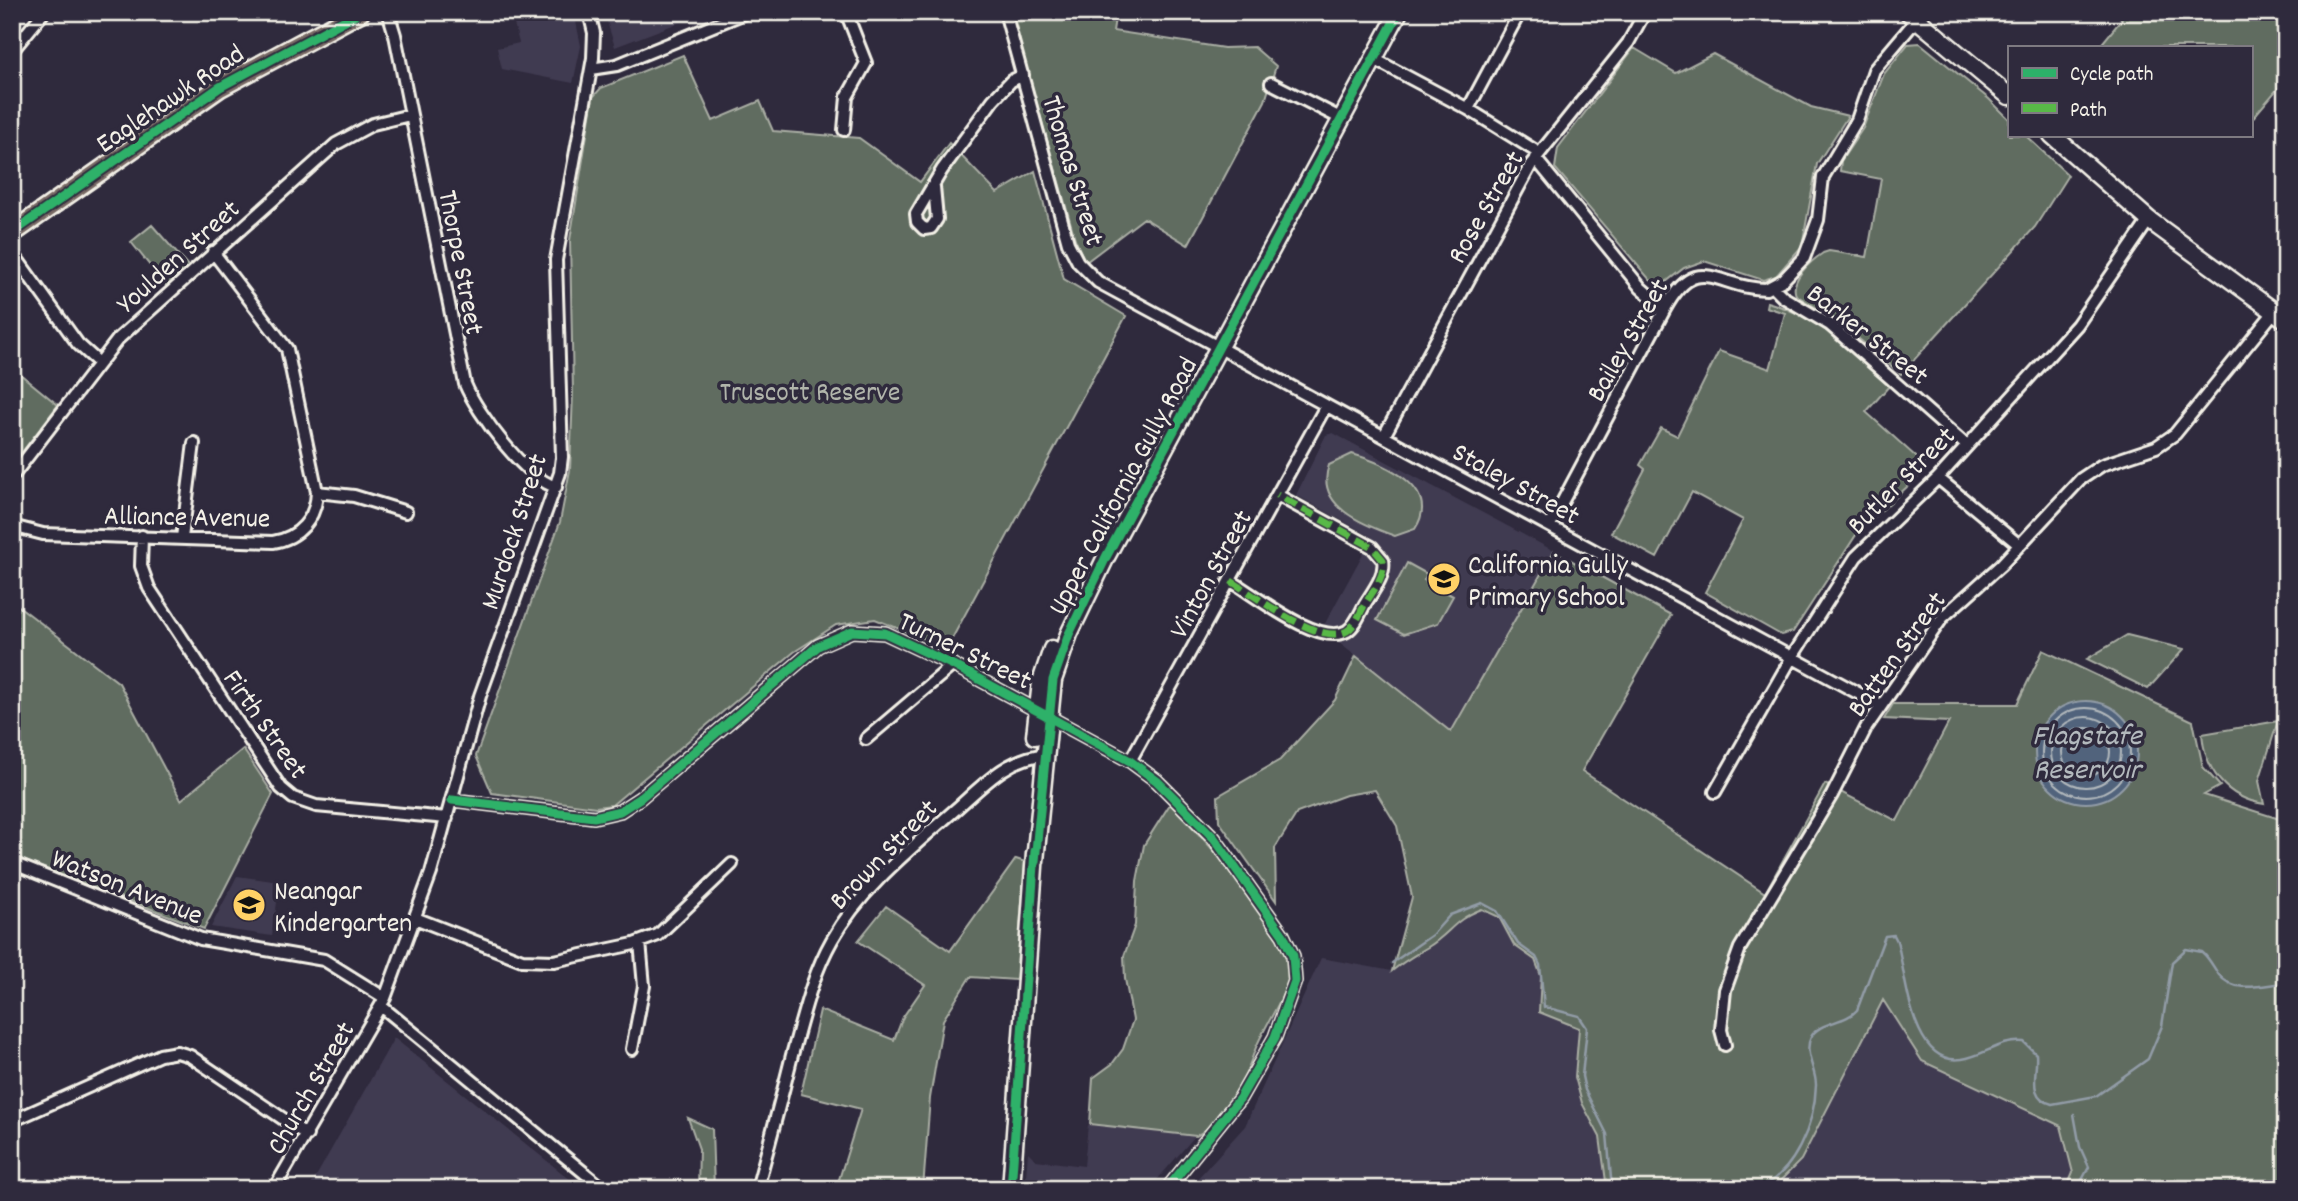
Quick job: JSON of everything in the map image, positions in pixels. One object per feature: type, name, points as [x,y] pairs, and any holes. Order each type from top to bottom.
[{"type":"main road","name":"Eaglehawk Road","points":[[12,233],[220,87],[360,12]]},
{"type":"street","points":[[12,51],[44,12]]},
{"type":"street","name":"Thorpe Street","points":[[388,12],[465,384],[476,406],[532,475],[556,487]]},
{"type":"street","name":"Murdock Street","points":[[383,1002],[415,918],[447,818],[480,696],[556,487],[562,457],[556,260],[591,69],[594,42],[589,12]]},
{"type":"street","points":[[591,69],[617,65],[747,12]]},
{"type":"street","points":[[844,130],[847,97],[866,63],[846,12]]},
{"type":"street","name":"Thomas Street","points":[[1006,12],[1068,243],[1078,262],[1109,290],[1218,349]]},
{"type":"street","name":"Upper California Gully Road","points":[[1011,1189],[1035,861],[1045,668],[1057,637],[1107,557],[1399,12]]},
{"type":"street","points":[[1468,109],[1520,12]]},
{"type":"street","name":"Rose Street","points":[[1384,436],[1537,156],[1628,43],[1645,12]]},
{"type":"street","points":[[1773,286],[1791,273],[1808,251],[1818,220],[1823,177],[1857,120],[1874,70],[1916,14],[2008,95]]},
{"type":"street","points":[[1374,59],[1468,109],[1537,156],[1641,288],[1665,309]]},
{"type":"street","points":[[934,187],[993,100],[1011,81],[1023,75]]},
{"type":"street","points":[[1271,83],[1342,119]]},
{"type":"street","name":"Youlden Street","points":[[12,477],[98,362],[129,329],[213,252],[336,144],[373,124],[410,115]]},
{"type":"street","points":[[2053,136],[2149,220],[2280,316]]},
{"type":"street","name":"Butler Street","points":[[1714,792],[1792,657],[1856,556],[1938,478],[2077,325],[2149,220]]},
{"type":"street","points":[[12,252],[81,349],[98,362]]},
{"type":"street","points":[[213,252],[287,349],[317,492],[354,496],[407,512]]},
{"type":"street","name":"Bailey Street","points":[[1550,525],[1678,287],[1695,276],[1712,275],[1758,289],[1773,286]]},
{"type":"street","name":"Barker Street","points":[[1773,286],[1783,297],[1843,335],[1966,445]]},
{"type":"street","name":"Batten Street","points":[[1725,1045],[1721,1030],[1722,1013],[1734,961],[1832,796],[1880,705],[1944,617],[1995,572],[2018,544],[2091,472],[2115,460],[2157,447],[2175,435],[2280,316]]},
{"type":"street","name":"Staley Street","points":[[1218,349],[1550,525],[1880,705]]},
{"type":"street","name":"Vinton Street","points":[[1130,761],[1326,406]]},
{"type":"street","points":[[182,538],[194,443]]},
{"type":"street","points":[[1938,478],[2018,544]]},
{"type":"street","name":"Alliance Avenue","points":[[12,526],[43,534],[273,542],[302,530],[309,519],[317,492]]},
{"type":"street","points":[[1231,581],[1317,633],[1328,635],[1343,633],[1352,626],[1382,574],[1383,560],[1372,547],[1277,495]]},
{"type":"street","name":"Firth Street","points":[[142,536],[141,566],[149,588],[281,788],[293,798],[316,806],[447,818]]},
{"type":"street","name":"Turner Street","points":[[452,800],[584,817],[620,811],[640,798],[818,646],[852,631],[874,630],[885,633],[1042,712],[1130,761],[1157,781],[1221,846],[1283,935],[1293,956],[1293,989],[1261,1066],[1230,1113],[1167,1189]]},
{"type":"street","points":[[866,739],[953,665]]},
{"type":"street","name":"Brown Street","points":[[757,1189],[804,1012],[821,960],[833,938],[880,880],[922,840],[1000,772],[1040,755]]},
{"type":"street","name":"Watson Avenue","points":[[12,863],[201,939],[324,960],[383,1002],[604,1189]]},
{"type":"street","points":[[415,918],[529,961],[554,961],[640,942],[669,927],[733,864]]},
{"type":"street","points":[[632,1049],[644,986],[640,942]]},
{"type":"street","name":"Church Street","points":[[274,1189],[383,1002]]},
{"type":"street","points":[[12,1121],[160,1055],[177,1052],[190,1056],[307,1135]]},
{"type":"shaded area","points":[[511,12],[574,12],[581,46],[573,83],[502,69],[497,48],[519,43]]},
{"type":"shaded area","points":[[604,12],[707,12],[615,47]]},
{"type":"shaded area","name":"California Gully Primary School","points":[[1333,433],[1554,551],[1450,732],[1322,629],[1372,537],[1296,495],[1326,435]]},
{"type":"shaded area","name":"Neangar Kindergarten","points":[[237,876],[280,882],[272,936],[211,927]]},
{"type":"shaded area","points":[[1482,909],[1499,917],[1514,945],[1535,960],[1541,976],[1539,1012],[1579,1028],[1575,1077],[1582,1103],[1600,1137],[1607,1189],[1188,1189],[1245,1126],[1321,958],[1392,971],[1408,957],[1430,946],[1462,917]]},
{"type":"shaded area","points":[[1883,999],[1922,1061],[2061,1125],[2073,1173],[2065,1189],[1769,1189],[1801,1160]]},
{"type":"shaded area","points":[[394,1038],[582,1189],[309,1189]]},
{"type":"shaded area","points":[[1088,1125],[1195,1136],[1149,1189],[1025,1189],[1028,1152],[1036,1160],[1084,1166]]},
{"type":"green space","points":[[1011,12],[1116,12],[1113,31],[1224,48],[1254,47],[1276,66],[1265,101],[1188,245],[1144,218],[1086,262],[1084,260],[1075,239]]},
{"type":"green space","points":[[2115,12],[2286,12],[2286,79],[2252,119],[2252,46],[2100,46],[2122,19]]},
{"type":"green space","points":[[1920,43],[1989,99],[2008,118],[2008,136],[2026,136],[2068,175],[2035,227],[1901,374],[1835,319],[1796,295],[1795,289],[1802,271],[1823,253],[1829,251],[1867,257],[1881,179],[1840,171],[1841,161],[1863,128],[1884,74],[1908,44]]},
{"type":"green space","points":[[1634,48],[1676,73],[1713,54],[1811,107],[1848,116],[1817,164],[1802,246],[1776,276],[1763,280],[1704,261],[1684,268],[1662,285],[1650,280],[1555,168],[1558,148]]},
{"type":"green space","name":"Truscott Reserve","points":[[683,55],[713,121],[760,101],[773,131],[859,138],[920,182],[949,143],[997,193],[1035,171],[1064,279],[1126,316],[947,648],[875,619],[836,625],[794,652],[612,805],[596,807],[492,793],[476,756],[560,522],[570,470],[573,393],[570,240],[593,97],[601,88]]},
{"type":"green space","points":[[152,225],[189,267],[167,287],[131,242]]},
{"type":"green space","points":[[1767,302],[1818,325],[1848,347],[1890,385],[1866,412],[1924,464],[1917,472],[1920,475],[1858,532],[1793,632],[1781,635],[1705,592],[1743,520],[1692,492],[1657,558],[1611,533],[1645,469],[1640,465],[1661,428],[1677,436],[1719,351],[1770,369],[1785,313],[1766,307]]},
{"type":"green space","points":[[14,369],[58,405],[12,465],[12,372]]},
{"type":"green space","points":[[1352,454],[1393,471],[1415,490],[1421,501],[1421,514],[1415,529],[1395,536],[1357,520],[1335,503],[1326,479],[1329,465]]},
{"type":"green space","points":[[1554,551],[1671,615],[1582,771],[1765,893],[1825,784],[1897,821],[1949,722],[1884,719],[1893,704],[2017,704],[2043,650],[2193,721],[2203,767],[2220,786],[2204,795],[2286,821],[2286,1189],[2066,1189],[2073,1173],[2061,1126],[1922,1061],[1883,1000],[1801,1160],[1775,1186],[1607,1189],[1600,1137],[1582,1103],[1575,1077],[1579,1028],[1539,1012],[1541,976],[1535,960],[1514,945],[1499,917],[1482,909],[1472,913],[1436,942],[1392,971],[1412,897],[1397,826],[1375,790],[1346,795],[1297,813],[1275,848],[1276,901],[1219,821],[1218,796],[1280,760],[1335,700],[1356,656],[1451,732]]},
{"type":"green space","points":[[1407,563],[1427,574],[1424,580],[1453,596],[1438,623],[1404,634],[1377,620]]},
{"type":"green space","points":[[12,601],[119,683],[181,800],[243,749],[273,794],[204,929],[12,856]]},
{"type":"green space","points":[[2127,635],[2184,649],[2148,689],[2087,659]]},
{"type":"green space","points":[[2278,721],[2259,781],[2264,804],[2239,796],[2228,789],[2213,770],[2202,734]]},
{"type":"green space","points":[[1170,804],[1222,861],[1262,912],[1287,959],[1289,977],[1284,993],[1258,1042],[1233,1099],[1217,1120],[1196,1136],[1090,1124],[1093,1078],[1112,1064],[1123,1049],[1133,1020],[1125,979],[1124,956],[1135,925],[1137,881],[1144,845]]},
{"type":"green space","points":[[1016,859],[1025,862],[1016,980],[970,977],[943,1020],[930,1098],[923,1189],[836,1189],[861,1109],[801,1094],[820,1010],[894,1040],[903,1017],[925,985],[858,941],[886,906],[950,951]]},
{"type":"green space","points":[[688,1118],[712,1129],[714,1189],[698,1189],[699,1149]]},
{"type":"water","name":"Flagstafe Reservoir","points":[[2086,701],[2105,705],[2122,716],[2133,733],[2137,752],[2133,771],[2122,788],[2105,799],[2086,803],[2067,799],[2050,788],[2039,771],[2035,752],[2039,733],[2050,716],[2067,705]]},
{"type":"waterway","points":[[1392,963],[1432,935],[1450,915],[1482,903],[1497,911],[1518,944],[1536,957],[1540,965],[1544,1007],[1579,1016],[1587,1028],[1582,1076],[1585,1090],[1607,1134],[1612,1189]]},
{"type":"waterway","points":[[1756,1189],[1781,1173],[1807,1131],[1816,1085],[1808,1049],[1811,1037],[1820,1028],[1846,1018],[1857,1010],[1885,936],[1894,935],[1897,941],[1913,1015],[1931,1048],[1945,1057],[1962,1059],[2000,1045],[2024,1042],[2036,1054],[2036,1090],[2044,1101],[2052,1104],[2096,1096],[2148,1059],[2162,1026],[2172,962],[2186,949],[2202,952],[2219,975],[2233,985],[2251,987],[2286,983]]},
{"type":"waterway","points":[[2074,1114],[2080,1147],[2089,1167],[2077,1189]]},
{"type":"marked path","points":[[1231,581],[1288,618],[1321,632],[1335,634],[1347,631],[1353,626],[1378,583],[1383,571],[1383,560],[1372,547],[1277,495]]},
{"type":"cycle path","points":[[12,233],[220,87],[360,12]]},
{"type":"cycle path","points":[[1035,861],[1053,680],[1069,634],[1106,557],[1399,12]]},
{"type":"cycle path","points":[[452,800],[594,817],[620,811],[640,798],[818,646],[852,631],[885,633],[953,665],[1130,761],[1157,781],[1214,838],[1283,935],[1293,956],[1295,981],[1275,1037],[1240,1098],[1167,1189]]},
{"type":"cycle path","points":[[1011,1189],[1035,851]]},
{"type":"place","name":"California Gully Primary School","points":[[1444,579]]},
{"type":"place","name":"Neangar Kindergarten","points":[[249,905]]}]
